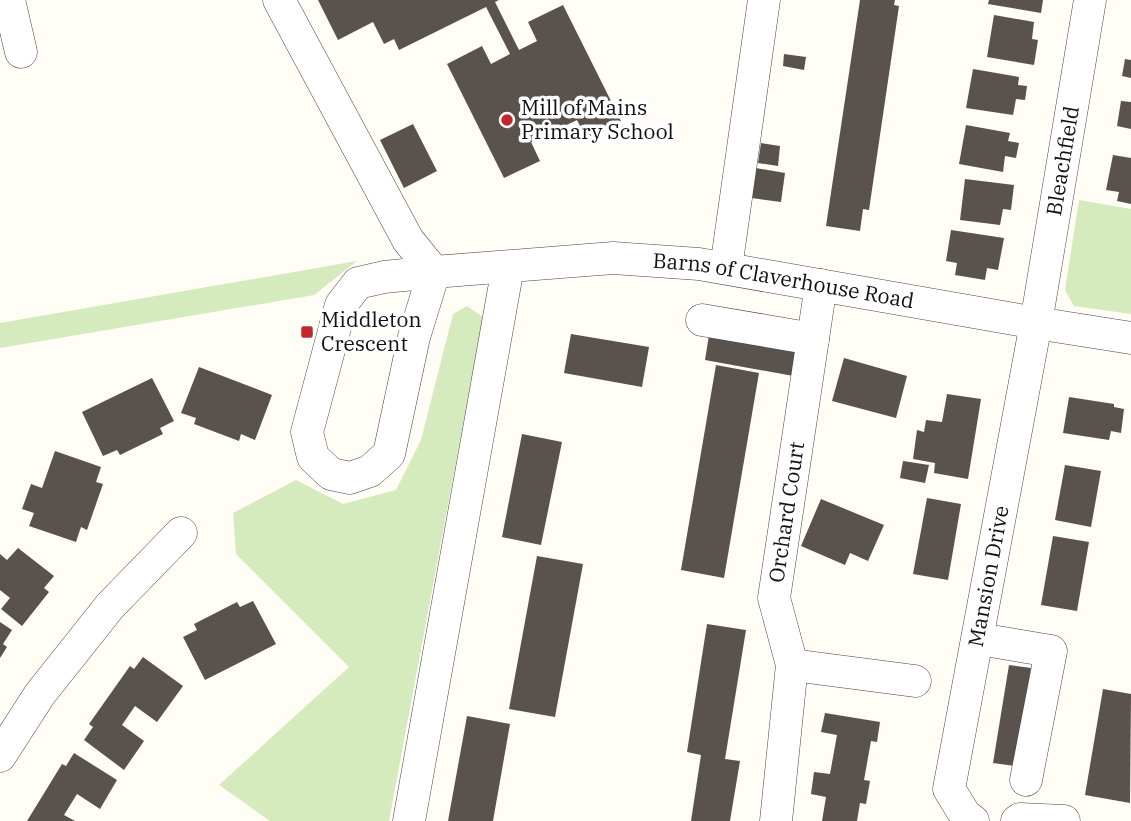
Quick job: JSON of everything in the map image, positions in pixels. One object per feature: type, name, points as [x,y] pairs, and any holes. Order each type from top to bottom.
[{"type":"street","points":[[9,0],[21,52]]},
{"type":"street","points":[[279,0],[408,240],[434,272]]},
{"type":"street","points":[[726,268],[764,0]]},
{"type":"street","name":"Bleachfield","points":[[1036,323],[1090,0]]},
{"type":"street","name":"Barns of Claverhouse Road","points":[[434,272],[414,337],[388,454],[370,471],[350,478],[331,474],[313,457],[307,432],[341,305],[359,283],[384,277],[434,272],[613,258],[726,268],[1131,338]]},
{"type":"street","points":[[409,821],[508,267]]},
{"type":"street","name":"Orchard Court","points":[[776,821],[793,665],[774,598],[821,285]]},
{"type":"street","points":[[702,320],[813,339]]},
{"type":"street","name":"Mansion Drive","points":[[966,819],[949,789],[1036,323]]},
{"type":"street","points":[[0,757],[40,695],[110,606],[181,533]]},
{"type":"street","points":[[979,639],[1051,651],[1026,780]]},
{"type":"street","points":[[793,665],[915,681]]},
{"type":"street","points":[[1017,821],[1064,821]]},
{"type":"green space","points":[[1079,200],[1131,209],[1131,314],[1074,306],[1065,290]]},
{"type":"green space","points":[[357,261],[314,295],[0,348],[0,323]]},
{"type":"green space","points":[[467,306],[483,317],[389,821],[270,821],[219,785],[349,667],[236,554],[233,513],[296,480],[343,504],[396,490],[421,440],[453,314]]},
{"type":"building","points":[[318,0],[499,0],[495,2],[519,50],[537,41],[528,22],[563,5],[621,121],[586,138],[577,120],[531,142],[540,161],[504,178],[447,64],[482,46],[491,64],[510,54],[486,7],[399,50],[394,39],[384,44],[373,22],[338,40]]},
{"type":"building","points":[[860,0],[895,0],[894,5],[899,6],[869,210],[863,209],[860,231],[826,226]]},
{"type":"building","points":[[989,0],[1043,0],[1041,13],[988,4]]},
{"type":"building","points":[[994,15],[1034,22],[1032,39],[1038,40],[1034,65],[987,57]]},
{"type":"building","points":[[784,54],[806,57],[804,70],[783,66]]},
{"type":"building","points":[[1125,59],[1131,60],[1131,78],[1122,76]]},
{"type":"building","points":[[973,69],[1019,77],[1018,85],[1027,86],[1025,100],[1016,99],[1013,115],[966,108]]},
{"type":"building","points":[[1121,101],[1131,102],[1131,129],[1117,126]]},
{"type":"building","points":[[413,124],[437,171],[404,188],[380,140]]},
{"type":"building","points":[[966,125],[1010,133],[1008,141],[1019,143],[1016,158],[1005,156],[1003,172],[959,164]]},
{"type":"building","points":[[761,143],[780,146],[778,166],[758,163]]},
{"type":"building","points":[[1113,155],[1131,158],[1131,204],[1117,201],[1119,192],[1106,190]]},
{"type":"building","points":[[756,168],[785,173],[781,202],[752,198]]},
{"type":"building","points":[[965,179],[1014,185],[1011,210],[1003,209],[1000,225],[960,220]]},
{"type":"building","points":[[951,230],[1004,238],[998,270],[987,268],[985,280],[955,275],[957,263],[946,261]]},
{"type":"building","points":[[571,334],[649,347],[642,387],[564,373]]},
{"type":"building","points":[[709,335],[803,352],[799,377],[705,360]]},
{"type":"building","points":[[844,358],[907,376],[896,418],[832,401]]},
{"type":"building","points":[[716,365],[759,373],[724,578],[681,570]]},
{"type":"building","points":[[199,367],[272,395],[255,440],[241,434],[239,441],[194,424],[196,418],[181,413]]},
{"type":"building","points":[[152,378],[174,421],[160,428],[163,434],[120,455],[117,450],[103,456],[82,412]]},
{"type":"building","points":[[947,394],[981,399],[968,479],[934,473],[935,463],[913,459],[917,430],[924,432],[926,420],[942,422]]},
{"type":"building","points":[[1069,397],[1114,404],[1114,407],[1124,409],[1121,433],[1111,431],[1109,440],[1063,433]]},
{"type":"building","points":[[522,434],[562,442],[541,545],[502,537]]},
{"type":"building","points":[[55,451],[101,467],[96,482],[103,484],[87,530],[81,527],[76,542],[29,526],[34,513],[22,509],[31,484],[42,488]]},
{"type":"building","points":[[903,461],[929,465],[925,483],[900,478]]},
{"type":"building","points":[[1065,465],[1101,471],[1091,527],[1055,520]]},
{"type":"building","points":[[927,498],[961,504],[948,580],[913,574]]},
{"type":"building","points":[[821,499],[884,525],[868,561],[850,553],[845,565],[801,546]]},
{"type":"building","points":[[1053,536],[1089,542],[1077,611],[1041,605]]},
{"type":"building","points":[[18,548],[54,576],[44,588],[49,592],[22,626],[1,609],[10,598],[0,590],[0,554],[7,560]]},
{"type":"building","points":[[537,556],[583,564],[555,717],[509,709]]},
{"type":"building","points":[[253,601],[276,644],[205,680],[183,637],[197,630],[194,624],[237,602],[240,607]]},
{"type":"building","points":[[0,622],[12,630],[3,644],[7,647],[0,658]]},
{"type":"building","points":[[707,624],[746,630],[725,759],[740,761],[730,821],[691,821],[701,755],[687,752]]},
{"type":"building","points":[[143,657],[183,686],[157,722],[135,706],[122,725],[144,741],[124,770],[84,740],[93,727],[89,724],[130,666],[134,669]]},
{"type":"building","points":[[1009,665],[1031,668],[1015,766],[993,763]]},
{"type":"building","points":[[1103,689],[1131,694],[1130,803],[1085,795]]},
{"type":"building","points":[[825,713],[880,722],[877,742],[871,741],[864,780],[870,781],[866,804],[860,803],[857,821],[822,821],[826,797],[811,794],[814,772],[830,774],[837,735],[821,732]]},
{"type":"building","points":[[467,716],[510,724],[493,821],[448,821]]},
{"type":"building","points":[[74,753],[117,780],[100,809],[77,794],[64,815],[75,821],[27,821],[62,764],[66,766]]},
{"type":"place","name":"Mill of Mains Primary School","points":[[507,120]]},
{"type":"place","name":"Middleton Crescent","points":[[307,332]]}]
